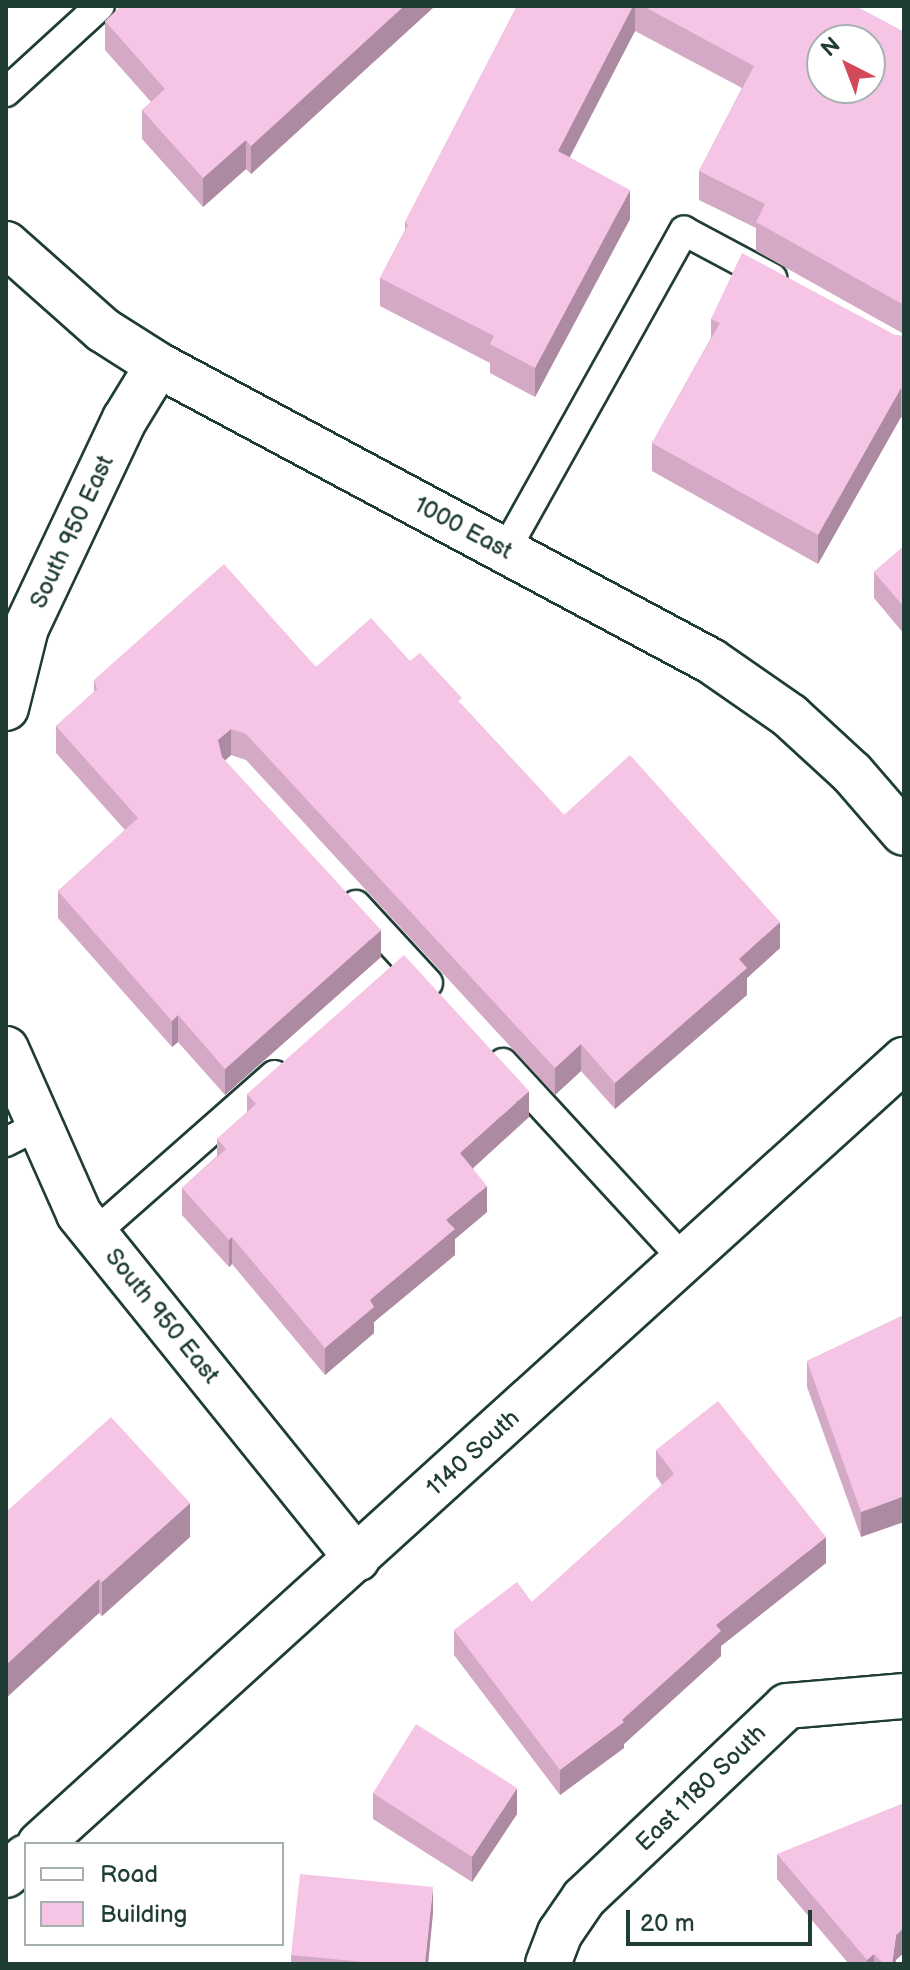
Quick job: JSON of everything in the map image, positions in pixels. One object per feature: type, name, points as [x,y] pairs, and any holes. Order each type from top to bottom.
[{"type":"street","name":"1000 East","points":[[6,244],[83,314],[158,365],[711,661],[777,707],[852,773],[904,833]]},
{"type":"street","name":"South 950 East","points":[[7,699],[26,628],[125,419],[158,365]]},
{"type":"street","name":"South 950 East","points":[[6,1049],[23,1134],[79,1214],[357,1559]]},
{"type":"street","name":"1140 South","points":[[42,1842],[904,1060]]},
{"type":"street","name":"East 1180 South","points":[[548,1964],[560,1933],[584,1898],[787,1706],[904,1696]]},
{"type":"street","points":[[6,1875],[24,1859]]},
{"type":"lane","points":[[6,92],[100,6]]},
{"type":"lane","points":[[505,551],[684,231],[794,290]]},
{"type":"lane","points":[[341,888],[448,1004]]},
{"type":"lane","points":[[381,979],[405,958]]},
{"type":"lane","points":[[480,1039],[684,1260]]},
{"type":"lane","points":[[95,1233],[298,1053]]},
{"type":"building","points":[[121,6],[404,6],[251,146],[246,140],[203,178],[142,110],[165,89],[105,21]]},
{"type":"building","points":[[517,6],[633,6],[558,151],[630,190],[535,368],[490,344],[494,336],[380,278],[408,225],[405,222]]},
{"type":"building","points":[[643,6],[855,6],[904,32],[904,305],[756,222],[765,204],[699,171],[754,66]]},
{"type":"building","points":[[742,253],[897,336],[904,336],[904,392],[901,388],[818,535],[652,443],[720,323],[711,319]]},
{"type":"building","points":[[904,546],[904,607],[874,572]]},
{"type":"building","points":[[224,564],[316,667],[371,618],[410,661],[420,653],[462,698],[458,701],[564,815],[630,755],[780,922],[739,959],[747,968],[615,1083],[581,1044],[555,1068],[246,734],[231,729],[218,740],[222,757],[381,930],[225,1069],[178,1015],[172,1021],[58,891],[138,818],[56,726],[97,689],[94,680]]},
{"type":"building","points":[[404,955],[529,1091],[460,1153],[487,1186],[446,1220],[455,1229],[370,1300],[374,1307],[325,1348],[232,1237],[229,1240],[182,1188],[226,1149],[217,1139],[256,1104],[247,1094]]},
{"type":"building","points":[[904,1315],[904,1496],[861,1512],[807,1361]]},
{"type":"building","points":[[718,1401],[826,1537],[716,1625],[721,1631],[622,1720],[624,1722],[560,1770],[454,1630],[517,1582],[532,1602],[674,1474],[656,1450]]},
{"type":"building","points":[[111,1417],[190,1503],[102,1582],[99,1579],[6,1665],[6,1512]]},
{"type":"building","points":[[416,1724],[517,1788],[472,1857],[373,1793]]},
{"type":"building","points":[[904,1803],[904,1927],[896,1935],[892,1964],[884,1964],[874,1954],[867,1960],[777,1854]]},
{"type":"building","points":[[300,1874],[433,1887],[425,1964],[384,1964],[291,1955]]}]
